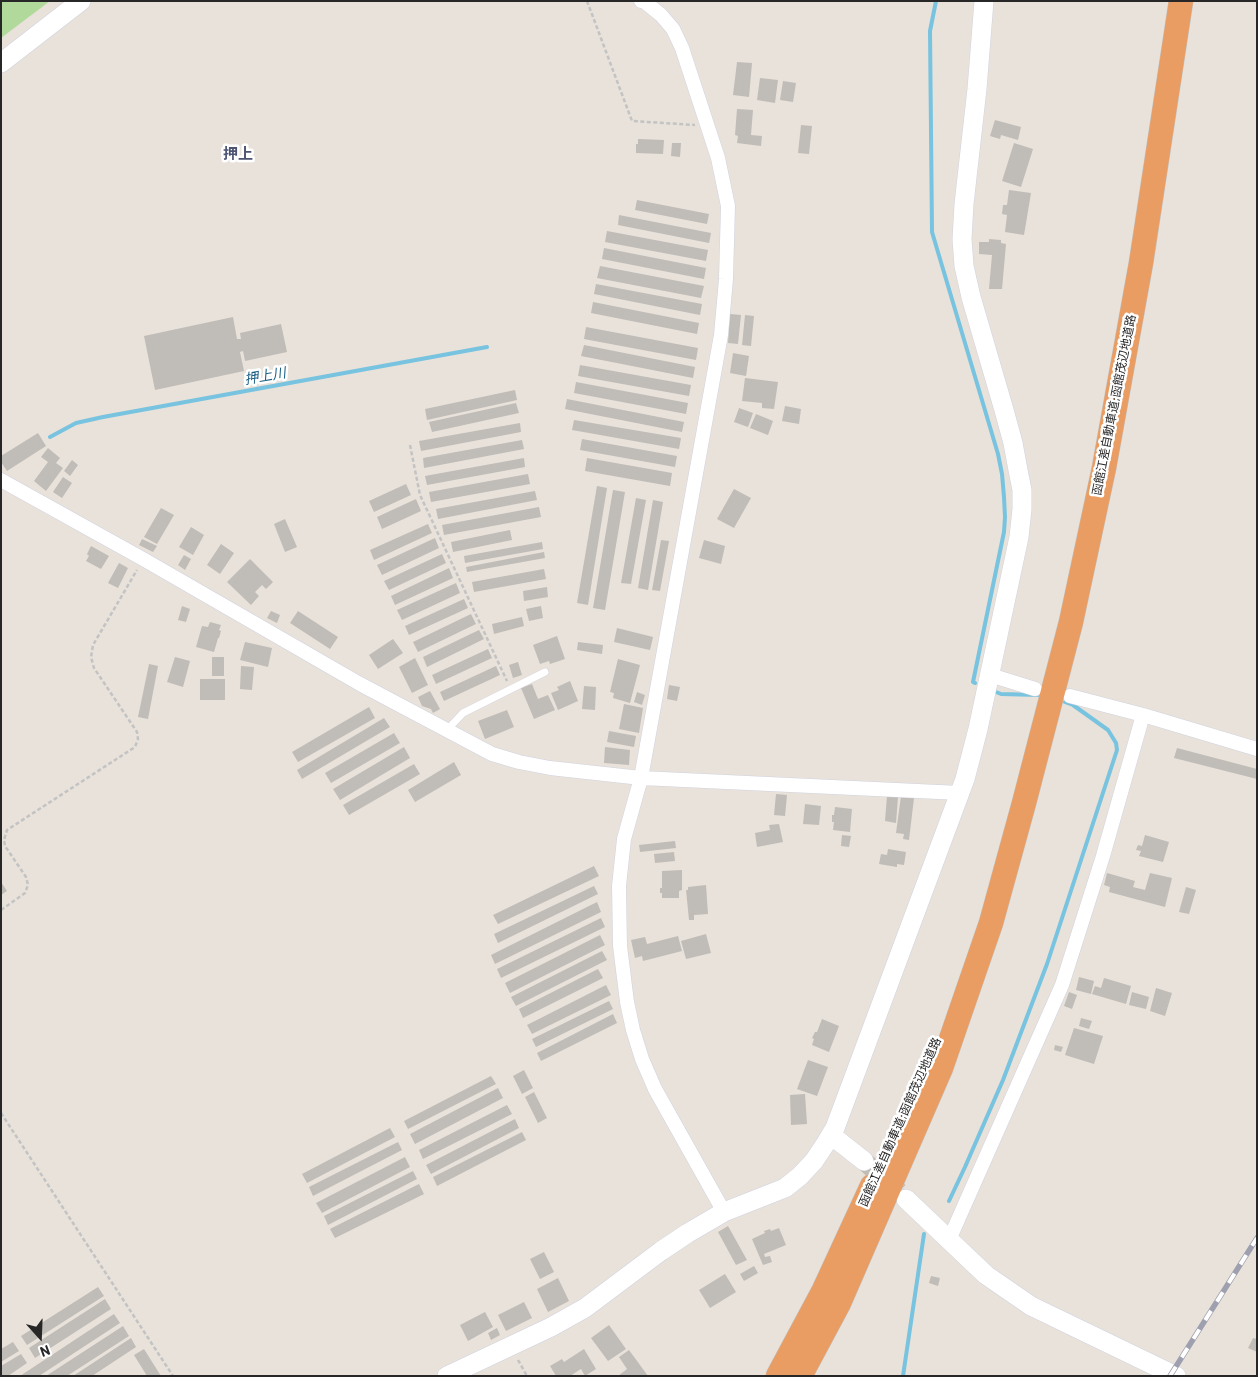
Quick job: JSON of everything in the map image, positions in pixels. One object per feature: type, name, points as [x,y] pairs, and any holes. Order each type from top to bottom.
[{"type":"highway","name":"函館江差自動車道;函館茂辺地道路","points":[[800,1376],[838,1303],[941,1068],[991,923],[1071,622],[1104,468],[1141,263],[1181,1]]},
{"type":"highway","name":"函館江差自動車道;函館茂辺地道路","points":[[778,1376],[823,1292],[928,1064],[1024,803]]},
{"type":"street","points":[[1,63],[82,1]]},
{"type":"street","points":[[641,1],[661,15],[672,29],[682,48],[718,158],[728,206],[726,280],[721,335],[642,778],[624,838],[619,886],[620,946],[627,1002],[642,1059],[655,1088],[724,1212]]},
{"type":"street","points":[[447,1376],[550,1327],[585,1308],[688,1232],[724,1212],[786,1188],[814,1161],[835,1128],[965,779],[990,674],[1019,537],[1022,490],[1013,443],[970,297],[964,266],[962,239],[984,1]]},
{"type":"street","points":[[1,480],[360,684],[492,754],[550,768],[642,778],[960,792]]},
{"type":"street","points":[[990,674],[1035,689]]},
{"type":"street","points":[[1070,696],[1144,715],[1257,749]]},
{"type":"street","points":[[949,1240],[1062,985],[1103,856],[1144,715]]},
{"type":"street","points":[[831,1135],[864,1161]]},
{"type":"street","points":[[906,1199],[986,1275],[1031,1306],[1176,1376]]},
{"type":"lane","points":[[447,730],[463,713],[545,672]]},
{"type":"path","points":[[587,1],[632,121],[708,126]]},
{"type":"path","points":[[410,445],[420,495],[511,689]]},
{"type":"path","points":[[1,910],[26,894],[28,885],[26,877],[5,846],[4,840],[7,830],[135,747],[138,739],[137,732],[94,668],[91,657],[93,646],[143,559]]},
{"type":"path","points":[[1,1113],[172,1376]]},
{"type":"green space","points":[[1,1],[50,1],[1,38]]},
{"type":"building","points":[[737,62],[752,63],[749,97],[733,95]]},
{"type":"building","points":[[760,78],[778,80],[775,103],[757,100]]},
{"type":"building","points":[[783,81],[796,83],[793,102],[780,100]]},
{"type":"building","points":[[737,109],[753,110],[751,135],[762,136],[761,146],[737,143],[738,136],[735,135]]},
{"type":"building","points":[[995,120],[1021,127],[1018,140],[1001,135],[1000,139],[990,136]]},
{"type":"building","points":[[801,125],[812,126],[809,154],[798,153]]},
{"type":"building","points":[[638,139],[664,140],[663,154],[636,153]]},
{"type":"building","points":[[672,143],[681,143],[680,157],[671,156]]},
{"type":"building","points":[[1014,143],[1033,149],[1021,187],[1002,181]]},
{"type":"building","points":[[1009,190],[1031,193],[1024,235],[1005,232],[1007,215],[1002,214],[1003,205],[1007,205]]},
{"type":"building","points":[[637,200],[709,214],[707,224],[635,210]]},
{"type":"building","points":[[619,215],[711,233],[709,243],[618,225]]},
{"type":"building","points":[[607,231],[708,250],[706,261],[605,242]]},
{"type":"building","points":[[989,239],[1001,240],[1001,243],[1006,244],[1002,289],[989,289],[992,255],[979,254],[979,242],[989,242]]},
{"type":"building","points":[[604,248],[706,268],[704,279],[602,259]]},
{"type":"building","points":[[600,266],[704,286],[701,298],[597,278]]},
{"type":"building","points":[[596,284],[702,304],[700,315],[594,294]]},
{"type":"building","points":[[593,302],[699,323],[697,334],[591,313]]},
{"type":"building","points":[[730,314],[741,315],[738,344],[728,343]]},
{"type":"building","points":[[745,315],[754,316],[751,346],[742,345]]},
{"type":"building","points":[[233,317],[237,339],[241,339],[240,333],[281,324],[287,352],[245,361],[243,351],[240,352],[244,371],[155,390],[144,336]]},
{"type":"building","points":[[586,327],[698,348],[696,360],[584,339]]},
{"type":"building","points":[[584,345],[695,367],[693,378],[581,356]]},
{"type":"building","points":[[733,353],[749,356],[746,376],[730,373]]},
{"type":"building","points":[[580,365],[691,385],[689,396],[578,376]]},
{"type":"building","points":[[745,378],[778,382],[774,409],[762,408],[762,403],[742,401]]},
{"type":"building","points":[[576,382],[688,403],[686,414],[574,393]]},
{"type":"building","points":[[515,390],[517,400],[427,420],[425,409]]},
{"type":"building","points":[[567,399],[684,422],[682,432],[565,409]]},
{"type":"building","points":[[516,403],[519,413],[432,432],[429,422]]},
{"type":"building","points":[[785,406],[801,409],[799,424],[782,421]]},
{"type":"building","points":[[739,408],[753,413],[748,427],[734,422]]},
{"type":"building","points":[[756,414],[773,421],[768,435],[750,428]]},
{"type":"building","points":[[574,420],[681,438],[679,449],[572,430]]},
{"type":"building","points":[[520,423],[521,432],[421,451],[419,441]]},
{"type":"building","points":[[38,433],[46,446],[7,471],[1,462],[1,456]]},
{"type":"building","points":[[582,439],[677,456],[675,467],[580,450]]},
{"type":"building","points":[[522,440],[524,449],[424,468],[423,458]]},
{"type":"building","points":[[48,448],[60,458],[56,463],[63,468],[46,491],[34,481],[48,462],[41,457]]},
{"type":"building","points":[[524,458],[525,467],[427,485],[425,476]]},
{"type":"building","points":[[587,458],[672,473],[670,486],[585,471]]},
{"type":"building","points":[[72,460],[78,465],[70,476],[64,471]]},
{"type":"building","points":[[528,474],[530,484],[431,502],[429,492]]},
{"type":"building","points":[[63,477],[72,483],[62,498],[53,492]]},
{"type":"building","points":[[406,484],[411,495],[374,512],[369,501]]},
{"type":"building","points":[[597,486],[607,488],[588,605],[577,603]]},
{"type":"building","points":[[734,489],[751,498],[734,528],[717,519]]},
{"type":"building","points":[[613,490],[625,492],[605,610],[593,608]]},
{"type":"building","points":[[535,491],[537,500],[438,519],[436,509]]},
{"type":"building","points":[[636,498],[646,500],[631,584],[621,583]]},
{"type":"building","points":[[416,499],[421,511],[382,529],[377,517]]},
{"type":"building","points":[[653,500],[663,502],[648,590],[638,588]]},
{"type":"building","points":[[539,507],[541,517],[444,535],[442,525]]},
{"type":"building","points":[[161,508],[174,515],[157,544],[144,537]]},
{"type":"building","points":[[285,519],[297,547],[285,552],[274,524]]},
{"type":"building","points":[[428,524],[432,533],[374,560],[370,550]]},
{"type":"building","points":[[191,527],[204,535],[193,555],[179,547]]},
{"type":"building","points":[[510,530],[512,540],[453,552],[451,542]]},
{"type":"building","points":[[435,538],[439,548],[382,575],[377,565]]},
{"type":"building","points":[[142,539],[157,546],[153,552],[139,545]]},
{"type":"building","points":[[661,540],[669,541],[660,591],[652,590]]},
{"type":"building","points":[[704,540],[725,546],[721,564],[699,558]]},
{"type":"building","points":[[542,542],[543,549],[465,563],[464,556]]},
{"type":"building","points":[[221,544],[234,553],[220,574],[207,565]]},
{"type":"building","points":[[91,546],[109,556],[101,569],[86,561]]},
{"type":"building","points":[[544,552],[545,558],[467,572],[466,567]]},
{"type":"building","points":[[442,554],[446,563],[389,590],[384,581]]},
{"type":"building","points":[[184,555],[191,559],[185,570],[178,565]]},
{"type":"building","points":[[250,559],[273,582],[266,589],[262,585],[255,592],[259,596],[251,605],[227,582]]},
{"type":"building","points":[[119,563],[128,568],[118,588],[108,583]]},
{"type":"building","points":[[449,568],[453,578],[395,605],[391,596]]},
{"type":"building","points":[[544,569],[546,579],[474,592],[472,582]]},
{"type":"building","points":[[456,583],[460,593],[402,620],[397,610]]},
{"type":"building","points":[[547,587],[548,597],[524,601],[523,591]]},
{"type":"building","points":[[464,599],[468,608],[409,635],[405,626]]},
{"type":"building","points":[[182,606],[190,609],[186,622],[178,620]]},
{"type":"building","points":[[541,606],[543,618],[529,621],[526,609]]},
{"type":"building","points":[[271,611],[280,615],[277,623],[267,618]]},
{"type":"building","points":[[298,611],[338,637],[330,649],[290,623]]},
{"type":"building","points":[[471,614],[476,624],[418,652],[413,642]]},
{"type":"building","points":[[522,617],[524,626],[494,634],[492,624]]},
{"type":"building","points":[[210,622],[221,625],[219,630],[221,631],[214,652],[196,647],[202,626],[208,627]]},
{"type":"building","points":[[617,628],[653,637],[650,650],[614,642]]},
{"type":"building","points":[[479,630],[484,639],[427,667],[423,657]]},
{"type":"building","points":[[557,636],[565,659],[550,664],[549,661],[540,664],[533,645]]},
{"type":"building","points":[[393,639],[403,653],[378,669],[369,655]]},
{"type":"building","points":[[245,642],[272,648],[268,667],[240,660]]},
{"type":"building","points":[[578,642],[603,645],[602,654],[577,650]]},
{"type":"building","points":[[488,649],[492,658],[436,684],[432,675]]},
{"type":"building","points":[[175,657],[190,661],[183,687],[167,682]]},
{"type":"building","points":[[212,657],[224,657],[224,676],[212,676]]},
{"type":"building","points":[[415,658],[428,685],[412,693],[399,667]]},
{"type":"building","points":[[618,659],[640,665],[630,703],[613,698],[614,693],[610,692]]},
{"type":"building","points":[[518,662],[522,675],[513,678],[509,665]]},
{"type":"building","points":[[149,664],[158,666],[148,719],[138,717]]},
{"type":"building","points":[[241,666],[254,667],[252,690],[240,689]]},
{"type":"building","points":[[496,666],[500,675],[444,701],[440,692]]},
{"type":"building","points":[[200,679],[225,679],[225,700],[200,700]]},
{"type":"building","points":[[570,681],[578,701],[558,710],[551,693],[559,690],[557,687]]},
{"type":"building","points":[[532,684],[538,699],[548,695],[555,710],[534,719],[521,688]]},
{"type":"building","points":[[669,685],[680,687],[677,701],[667,699]]},
{"type":"building","points":[[584,686],[596,687],[595,710],[582,709]]},
{"type":"building","points":[[430,691],[440,709],[433,713],[431,709],[422,706],[418,697]]},
{"type":"building","points":[[637,692],[645,695],[642,705],[634,702]]},
{"type":"building","points":[[624,704],[643,708],[639,733],[619,729]]},
{"type":"building","points":[[369,707],[375,718],[298,762],[292,752]]},
{"type":"building","points":[[507,710],[514,727],[485,739],[478,721]]},
{"type":"building","points":[[384,718],[390,727],[302,779],[297,770]]},
{"type":"building","points":[[609,731],[636,736],[634,747],[607,742]]},
{"type":"building","points":[[394,733],[400,743],[331,783],[325,773]]},
{"type":"building","points":[[404,747],[410,758],[340,800],[333,789]]},
{"type":"building","points":[[605,747],[630,750],[629,765],[604,763]]},
{"type":"building","points":[[1177,748],[1257,769],[1257,779],[1174,758]]},
{"type":"building","points":[[454,762],[461,775],[415,802],[408,790]]},
{"type":"building","points":[[414,764],[420,774],[349,815],[343,805]]},
{"type":"building","points":[[776,794],[787,795],[785,816],[774,815]]},
{"type":"building","points":[[887,796],[898,797],[896,823],[885,821]]},
{"type":"building","points":[[901,796],[914,798],[909,840],[903,839],[904,834],[896,833]]},
{"type":"building","points":[[805,804],[821,806],[819,825],[803,824]]},
{"type":"building","points":[[835,807],[852,809],[850,832],[833,830],[834,822],[832,822],[832,815],[834,815]]},
{"type":"building","points":[[779,824],[783,842],[757,847],[755,833],[770,830],[769,825]]},
{"type":"building","points":[[842,835],[851,836],[849,847],[841,846]]},
{"type":"building","points":[[1145,835],[1169,842],[1163,862],[1139,856],[1141,851],[1136,850],[1138,845],[1142,846]]},
{"type":"building","points":[[675,841],[676,848],[640,852],[639,845]]},
{"type":"building","points":[[888,849],[906,852],[904,865],[897,864],[897,867],[879,864],[881,854],[887,855]]},
{"type":"building","points":[[674,852],[675,861],[655,863],[654,854]]},
{"type":"building","points":[[594,866],[599,876],[498,924],[493,915]]},
{"type":"building","points":[[682,870],[682,890],[679,891],[679,898],[662,898],[660,888],[662,888],[662,871]]},
{"type":"building","points":[[1107,873],[1135,881],[1133,887],[1145,890],[1150,873],[1172,878],[1165,907],[1109,892],[1110,887],[1104,885]]},
{"type":"building","points":[[1,882],[7,891],[1,895]]},
{"type":"building","points":[[706,885],[708,914],[694,915],[694,920],[689,920],[686,890],[688,890],[688,887]]},
{"type":"building","points":[[594,886],[598,894],[498,943],[494,934]]},
{"type":"building","points":[[1186,887],[1196,890],[1189,914],[1179,912]]},
{"type":"building","points":[[597,902],[601,912],[495,964],[491,955]]},
{"type":"building","points":[[601,918],[605,927],[501,978],[497,969]]},
{"type":"building","points":[[706,934],[711,953],[686,959],[681,941]]},
{"type":"building","points":[[600,935],[605,945],[510,993],[505,983]]},
{"type":"building","points":[[678,936],[682,951],[643,961],[642,956],[635,958],[631,940],[645,937],[647,944]]},
{"type":"building","points":[[602,951],[607,960],[516,1006],[511,997]]},
{"type":"building","points":[[598,969],[603,978],[523,1018],[519,1009]]},
{"type":"building","points":[[1079,977],[1094,981],[1091,994],[1076,990]]},
{"type":"building","points":[[1104,978],[1131,986],[1126,1004],[1092,994],[1095,986],[1101,988]]},
{"type":"building","points":[[606,985],[611,995],[532,1034],[527,1025]]},
{"type":"building","points":[[1156,988],[1172,993],[1165,1016],[1150,1011]]},
{"type":"building","points":[[1069,992],[1077,995],[1072,1009],[1064,1006]]},
{"type":"building","points":[[1132,992],[1149,997],[1146,1009],[1129,1005]]},
{"type":"building","points":[[609,1001],[613,1009],[536,1047],[532,1039]]},
{"type":"building","points":[[613,1014],[617,1023],[541,1061],[537,1053]]},
{"type":"building","points":[[1081,1018],[1092,1021],[1089,1029],[1079,1026]]},
{"type":"building","points":[[822,1019],[839,1026],[829,1052],[812,1045],[814,1039],[812,1038],[815,1032],[817,1032]]},
{"type":"building","points":[[1074,1028],[1103,1036],[1094,1064],[1065,1055]]},
{"type":"building","points":[[1055,1045],[1063,1047],[1061,1052],[1054,1050]]},
{"type":"building","points":[[808,1060],[828,1067],[817,1096],[797,1089]]},
{"type":"building","points":[[524,1070],[533,1088],[522,1094],[513,1076]]},
{"type":"building","points":[[491,1076],[496,1084],[408,1129],[404,1121]]},
{"type":"building","points":[[498,1088],[503,1098],[415,1144],[410,1134]]},
{"type":"building","points":[[534,1092],[547,1118],[538,1123],[525,1097]]},
{"type":"building","points":[[805,1094],[807,1124],[791,1125],[790,1095]]},
{"type":"building","points":[[507,1105],[512,1114],[423,1159],[419,1150]]},
{"type":"building","points":[[515,1119],[519,1128],[431,1174],[426,1165]]},
{"type":"building","points":[[390,1128],[395,1137],[307,1183],[302,1174]]},
{"type":"building","points":[[522,1132],[526,1140],[437,1186],[433,1177]]},
{"type":"building","points":[[398,1142],[402,1150],[313,1196],[309,1187]]},
{"type":"building","points":[[405,1157],[410,1167],[322,1213],[316,1203]]},
{"type":"building","points":[[413,1171],[417,1179],[328,1225],[324,1216]]},
{"type":"building","points":[[419,1184],[424,1194],[335,1238],[330,1229]]},
{"type":"building","points":[[728,1226],[747,1260],[736,1265],[718,1232]]},
{"type":"building","points":[[779,1228],[786,1245],[764,1254],[765,1257],[770,1256],[772,1262],[763,1265],[752,1239],[765,1233],[764,1231]]},
{"type":"building","points":[[544,1252],[554,1272],[540,1279],[530,1259]]},
{"type":"building","points":[[754,1266],[758,1273],[744,1281],[740,1274]]},
{"type":"building","points":[[725,1274],[736,1292],[710,1308],[699,1290]]},
{"type":"building","points":[[931,1276],[940,1278],[938,1286],[929,1283]]},
{"type":"building","points":[[558,1278],[569,1301],[548,1312],[537,1289]]},
{"type":"building","points":[[98,1287],[104,1296],[27,1345],[21,1336]]},
{"type":"building","points":[[105,1299],[111,1309],[35,1358],[29,1348]]},
{"type":"building","points":[[524,1302],[532,1318],[506,1331],[498,1315]]},
{"type":"building","points":[[485,1312],[493,1327],[468,1341],[460,1325]]},
{"type":"building","points":[[114,1314],[120,1323],[39,1376],[20,1376]]},
{"type":"building","points":[[609,1325],[626,1349],[608,1361],[591,1338]]},
{"type":"building","points":[[123,1326],[129,1336],[67,1376],[46,1376]]},
{"type":"building","points":[[497,1328],[500,1335],[491,1340],[488,1333]]},
{"type":"building","points":[[131,1338],[136,1347],[92,1376],[73,1376]]},
{"type":"building","points":[[1253,1338],[1257,1339],[1257,1352],[1248,1348]]},
{"type":"building","points":[[13,1342],[19,1351],[1,1362],[1,1349]]},
{"type":"building","points":[[144,1349],[161,1376],[147,1376],[134,1355]]},
{"type":"building","points":[[584,1349],[596,1369],[585,1376],[581,1369],[570,1376],[556,1376],[550,1366],[562,1359],[564,1362]]},
{"type":"building","points":[[629,1350],[648,1376],[618,1376],[627,1369],[619,1357]]},
{"type":"building","points":[[21,1354],[27,1363],[8,1376],[1,1376],[1,1366]]},
{"type":"waterway","points":[[936,1],[930,31],[932,232],[998,454],[1004,497],[1004,532],[973,682],[975,683]]},
{"type":"waterway","name":"押上川","points":[[50,437],[76,423],[103,417],[487,347]]},
{"type":"waterway","points":[[996,692],[1001,694],[1039,695]]},
{"type":"waterway","points":[[949,1201],[1003,1080],[1047,964],[1117,750],[1116,743],[1108,730],[1073,705],[1065,702]]},
{"type":"waterway","points":[[903,1376],[924,1234]]},
{"type":"tunnel","points":[[864,1161],[900,1193]]},
{"type":"railway","points":[[1170,1376],[1257,1238]]},
{"type":"district","name":"押上","points":[[238,154]]}]
